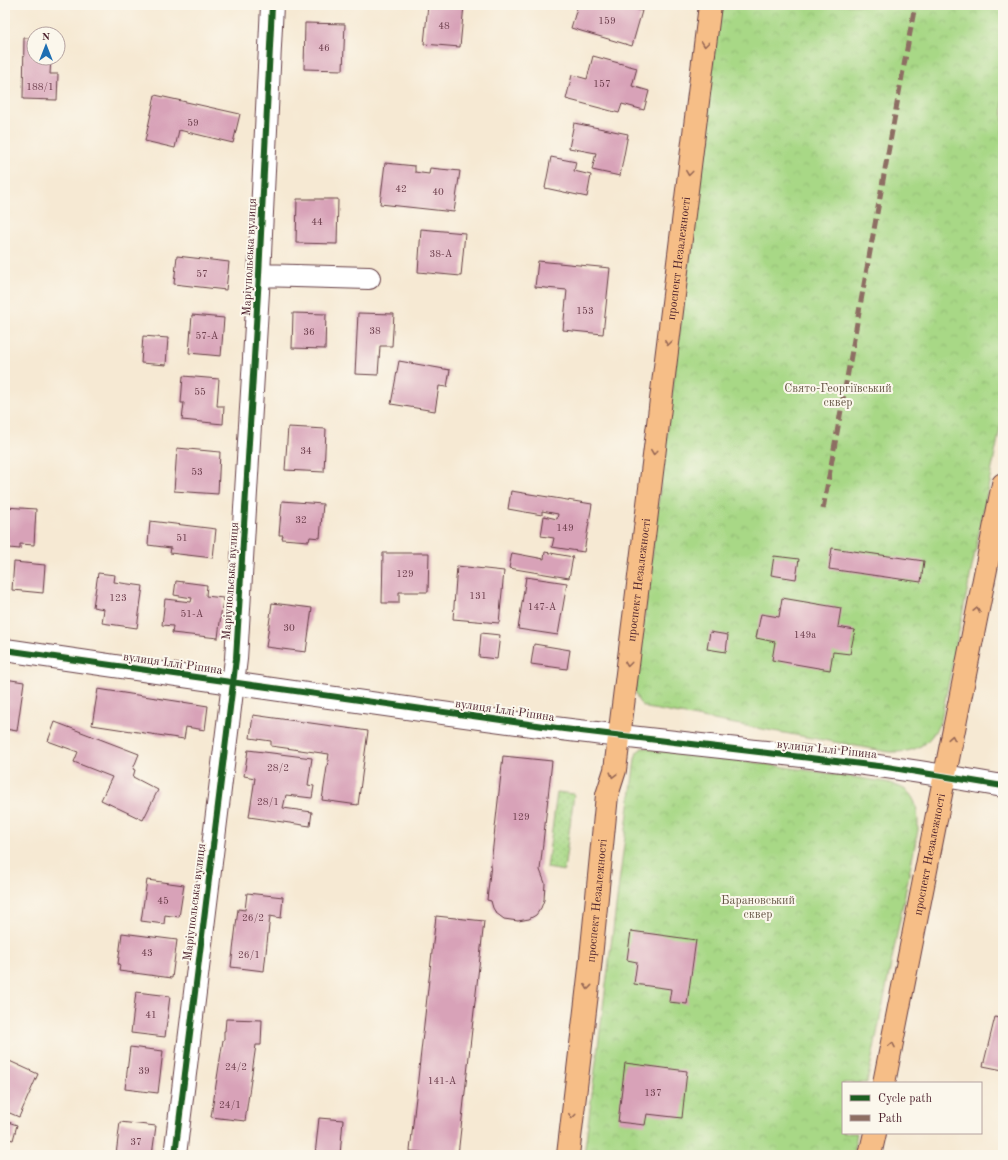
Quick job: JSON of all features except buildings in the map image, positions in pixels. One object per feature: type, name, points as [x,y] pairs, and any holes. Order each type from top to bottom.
[{"type":"main road","name":"проспект Незалежності","points":[[568,1155],[590,968],[607,795],[615,770],[710,5]]},
{"type":"main road","name":"проспект Незалежності","points":[[884,1082],[1003,484]]},
{"type":"main road","points":[[870,1155],[874,1134]]},
{"type":"street","name":"Маріупольська вулиця","points":[[175,1155],[236,659],[260,275],[272,5]]},
{"type":"street","name":"Маріупольська вулиця","points":[[260,275],[369,278]]},
{"type":"street","name":"вулиця Іллі Ріпина","points":[[5,650],[502,721],[887,767],[1003,786]]},
{"type":"green space","name":"Свято-Георгіївський сквер","points":[[720,5],[1003,5],[1003,414],[941,720],[937,729],[927,741],[921,746],[907,751],[889,752],[647,708],[640,703],[635,691]]},
{"type":"green space","name":"Барановський сквер","points":[[642,748],[658,748],[886,782],[904,789],[909,793],[915,802],[918,830],[867,1082],[842,1082],[842,1134],[857,1134],[853,1155],[584,1155],[637,752]]},
{"type":"green space","points":[[557,792],[574,794],[564,871],[547,868]]},
{"type":"marked path","points":[[823,509],[915,5]]},
{"type":"cycle path","points":[[175,1155],[236,659],[259,275],[272,5]]},
{"type":"cycle path","points":[[5,650],[564,729],[887,767],[1003,786]]}]
